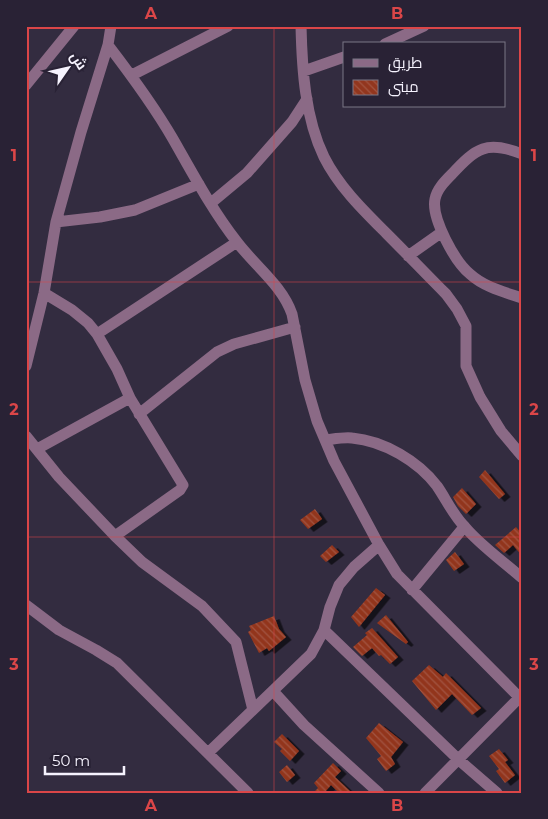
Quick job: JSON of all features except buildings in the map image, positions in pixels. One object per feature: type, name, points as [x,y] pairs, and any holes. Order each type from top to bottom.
[{"type":"street","points":[[26,85],[74,26]]},
{"type":"street","points":[[26,366],[44,293],[56,222],[108,45],[111,26]]},
{"type":"street","points":[[132,75],[228,26]]},
{"type":"street","points":[[301,26],[307,99],[324,157],[339,182],[446,294],[465,322],[466,366],[480,397],[496,423],[522,456]]},
{"type":"street","points":[[388,42],[424,26]]},
{"type":"street","points":[[108,45],[132,75],[237,242],[283,295],[288,304],[295,327],[305,380],[317,421],[334,461],[379,545],[397,574],[521,698],[425,793]]},
{"type":"street","points":[[304,71],[343,57]]},
{"type":"street","points":[[211,203],[247,173],[292,122],[307,99]]},
{"type":"street","points":[[522,154],[494,146],[480,150],[468,157],[442,184],[435,199],[436,214],[442,232],[461,265],[470,275],[485,284],[522,298]]},
{"type":"street","points":[[56,222],[100,217],[135,210],[199,184]]},
{"type":"street","points":[[408,256],[442,232]]},
{"type":"street","points":[[97,334],[237,242]]},
{"type":"street","points":[[44,293],[72,310],[88,323],[97,334],[139,414],[183,485],[180,490],[115,536]]},
{"type":"street","points":[[139,414],[217,352],[234,344],[295,327]]},
{"type":"street","points":[[37,449],[130,398]]},
{"type":"street","points":[[26,436],[59,477],[115,536],[142,562],[202,606],[236,642],[253,710]]},
{"type":"street","points":[[326,440],[351,438],[370,442],[393,451],[411,461],[435,484],[464,527],[522,578]]},
{"type":"street","points":[[412,590],[464,527]]},
{"type":"street","points":[[208,753],[311,654],[324,630],[330,607],[339,585],[354,567],[379,545]]},
{"type":"street","points":[[26,605],[59,630],[117,663],[248,793]]},
{"type":"street","points":[[324,630],[459,760],[497,793]]},
{"type":"street","points":[[273,691],[304,725],[379,793]]}]
